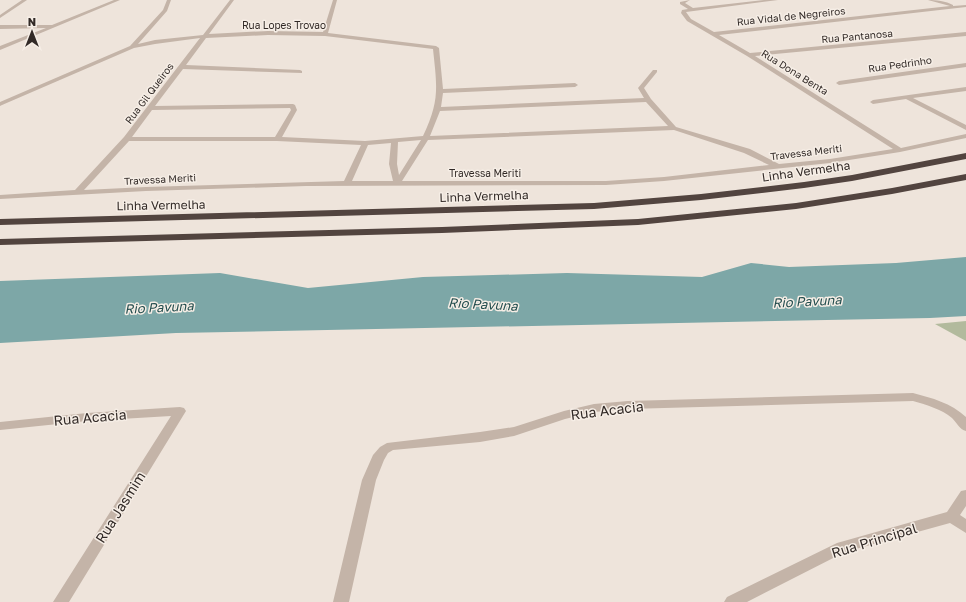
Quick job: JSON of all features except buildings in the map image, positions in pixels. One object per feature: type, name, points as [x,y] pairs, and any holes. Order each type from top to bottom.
[{"type":"highway","name":"Linha Vermelha","points":[[0,222],[601,205],[701,197],[811,184],[860,177],[966,156]]},
{"type":"highway","points":[[0,242],[472,229],[638,222],[796,206],[886,192],[966,177]]},
{"type":"street","points":[[0,17],[25,0]]},
{"type":"street","points":[[0,48],[118,0]]},
{"type":"street","points":[[0,104],[132,47],[165,10],[169,0]]},
{"type":"street","name":"Rua Gil Queiros","points":[[77,193],[127,139],[232,0]]},
{"type":"street","points":[[325,34],[335,0]]},
{"type":"street","points":[[688,0],[682,3],[692,10],[776,0]]},
{"type":"street","points":[[930,0],[966,9]]},
{"type":"street","name":"Rua Vidal de Negreiros","points":[[713,34],[927,11],[955,6],[966,6]]},
{"type":"street","name":"Rua Dona Benta","points":[[692,10],[684,11],[683,14],[689,20],[750,55],[900,150]]},
{"type":"street","points":[[0,27],[56,26]]},
{"type":"street","name":"Rua Lopes Trovao","points":[[132,47],[162,41],[247,33],[325,34],[430,46],[436,48],[440,91]]},
{"type":"street","name":"Rua Pantanosa","points":[[750,55],[966,34]]},
{"type":"street","name":"Rua Pedrinho","points":[[838,83],[965,65]]},
{"type":"street","points":[[181,67],[300,72]]},
{"type":"street","points":[[655,71],[641,88],[648,100],[674,128]]},
{"type":"street","points":[[397,183],[409,167],[438,109],[440,91],[575,86]]},
{"type":"street","points":[[873,102],[966,89]]},
{"type":"street","points":[[906,97],[966,128]]},
{"type":"street","points":[[438,109],[648,100]]},
{"type":"street","points":[[150,108],[293,106],[294,110],[277,139]]},
{"type":"street","points":[[127,139],[277,139],[365,143],[424,138],[674,128],[747,151],[776,166]]},
{"type":"street","name":"Travessa Meriti","points":[[0,197],[211,186],[397,183],[606,183],[664,180],[900,150],[966,136]]},
{"type":"street","points":[[395,140],[393,164],[397,183]]},
{"type":"street","points":[[347,184],[365,143]]},
{"type":"street","name":"Rua Acacia","points":[[341,602],[369,480],[378,458],[384,450],[391,446],[480,437],[514,431],[564,415],[594,408],[628,405],[913,397],[944,407],[953,413],[965,425]]},
{"type":"street","name":"Rua Acacia","points":[[0,426],[87,416],[180,411]]},
{"type":"street","name":"Rua Jasmim","points":[[61,602],[180,411]]},
{"type":"street","points":[[966,495],[952,516],[966,527]]},
{"type":"street","name":"Rua Principal","points":[[732,602],[842,547],[952,516]]},
{"type":"green space","points":[[966,321],[966,341],[935,324]]},
{"type":"water","name":"Rio Pavuna","points":[[966,257],[966,316],[930,318],[176,333],[0,343],[0,281],[220,273],[308,288],[423,277],[567,273],[702,277],[751,263],[789,267],[896,263]]}]
